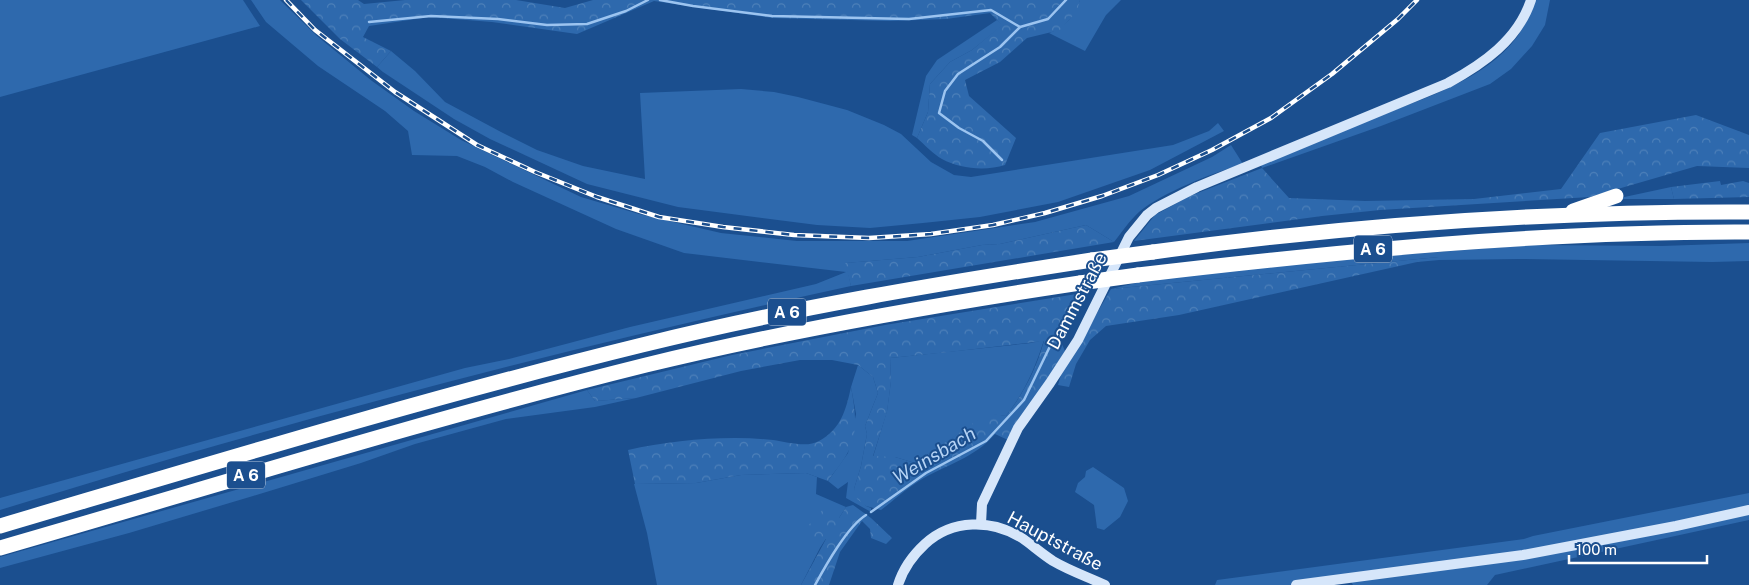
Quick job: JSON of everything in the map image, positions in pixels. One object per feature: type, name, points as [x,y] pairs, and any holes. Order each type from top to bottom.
[{"type":"highway","points":[[1563,216],[1616,196]]},
{"type":"highway","name":"A 6","points":[[0,526],[310,434],[486,385],[643,344],[829,304],[985,276],[1248,239],[1466,221],[1563,216],[1749,212]]},
{"type":"highway","name":"A 6","points":[[0,548],[492,405],[647,365],[834,324],[1080,283],[1362,250],[1610,235],[1749,232]]},
{"type":"street","name":"Dammstraße","points":[[981,524],[982,504],[1018,428],[1078,340],[1129,237],[1139,224],[1156,208],[1197,187],[1448,83],[1480,65],[1512,35],[1531,0]]},
{"type":"street","points":[[1296,585],[1522,555],[1749,510]]},
{"type":"street","name":"Hauptstraße","points":[[898,585],[908,563],[932,538],[946,530],[962,525],[981,524],[1000,528],[1021,537],[1052,560],[1105,585]]},
{"type":"green space","points":[[0,0],[243,0],[260,26],[0,97]]},
{"type":"green space","points":[[251,0],[280,0],[317,36],[372,81],[414,111],[461,140],[581,197],[639,214],[721,233],[797,241],[907,241],[1035,222],[1129,196],[1212,157],[1231,145],[1243,164],[1217,172],[1161,197],[1139,212],[1114,242],[1086,225],[1000,244],[982,245],[918,257],[846,263],[851,286],[700,320],[475,375],[325,415],[0,510],[0,498],[465,368],[816,284],[846,272],[684,253],[616,229],[513,182],[485,167],[457,156],[412,155],[408,131],[385,111],[318,66],[266,22]]},
{"type":"green space","points":[[301,0],[358,0],[364,4],[405,0],[516,0],[565,8],[593,0],[1080,0],[1077,11],[1060,30],[1027,38],[1000,62],[965,80],[969,96],[1016,138],[1005,165],[990,168],[973,168],[957,165],[942,159],[917,138],[928,112],[930,84],[950,62],[972,50],[1002,25],[990,13],[946,19],[890,21],[772,18],[654,1],[577,34],[492,22],[429,17],[369,26],[363,37],[391,51],[377,67],[340,39]]},
{"type":"green space","points":[[1080,0],[1121,0],[1106,15],[1085,51],[1049,33],[1060,28],[1069,20]]},
{"type":"green space","points":[[1535,0],[1550,0],[1545,25],[1532,46],[1511,69],[1490,84],[1381,126],[1262,168],[1261,165],[1434,95],[1471,76],[1504,52],[1517,37],[1528,19]]},
{"type":"green space","points":[[997,20],[1003,25],[972,50],[950,62],[930,84],[928,112],[917,138],[912,135],[926,76],[937,60]]},
{"type":"green space","points":[[391,51],[415,71],[445,102],[501,132],[537,150],[583,166],[645,179],[640,93],[741,89],[774,92],[798,97],[847,110],[884,125],[901,134],[931,162],[954,175],[971,177],[1173,145],[1209,131],[1218,123],[1224,131],[1150,170],[1058,202],[980,217],[923,223],[870,228],[817,225],[678,207],[587,184],[490,139],[454,119],[383,72],[377,67]]},
{"type":"green space","points":[[1696,115],[1749,135],[1749,168],[1697,166],[1590,197],[1380,210],[1134,241],[1155,215],[1190,196],[1262,168],[1289,198],[1365,201],[1474,199],[1561,189],[1600,133]]},
{"type":"green space","points":[[1720,181],[1721,185],[1743,181],[1749,183],[1749,197],[1674,199],[1671,187]]},
{"type":"green space","points":[[1671,187],[1674,199],[1615,199]]},
{"type":"green space","points":[[1086,225],[1114,242],[851,286],[845,263],[918,257],[982,245],[1000,244]]},
{"type":"green space","points":[[1749,243],[1749,261],[1439,260],[1439,257],[1111,289],[1148,280],[1329,260],[1534,245],[1662,246]]},
{"type":"green space","points":[[1439,257],[1439,260],[1417,262],[1179,315],[1106,326],[1090,340],[1076,364],[1069,387],[1058,385],[1061,375],[1111,289]]},
{"type":"green space","points":[[1089,292],[1061,342],[1065,351],[1008,440],[995,434],[969,455],[919,481],[881,510],[866,506],[857,499],[854,489],[861,466],[867,434],[865,426],[878,393],[873,377],[858,365],[832,360],[800,360],[741,371],[636,398],[595,401],[587,390],[732,355],[885,325]],"holes":[[[1044,341],[1024,390],[1006,416],[988,413],[915,463],[895,457],[873,456],[887,412],[891,381],[890,358]]]},
{"type":"green space","points":[[1044,340],[1028,380],[1006,416],[988,414],[915,463],[895,457],[873,457],[887,411],[891,381],[890,358]]},
{"type":"green space","points":[[858,365],[873,377],[878,393],[865,426],[867,434],[861,466],[854,489],[866,506],[871,508],[871,512],[846,498],[848,482],[838,489],[828,481],[848,453],[856,414],[851,387]]},
{"type":"green space","points":[[851,387],[855,412],[854,437],[846,456],[828,481],[806,473],[741,475],[696,483],[635,484],[628,450],[682,441],[719,438],[773,440],[803,444],[819,441],[833,431],[837,425],[847,403]]},
{"type":"green space","points":[[587,390],[595,401],[636,398],[595,407],[506,419],[415,444],[361,463],[129,533],[0,568],[0,557]]},
{"type":"green space","points":[[1093,467],[1124,488],[1128,501],[1120,517],[1104,530],[1097,528],[1094,505],[1075,492],[1078,483],[1085,477],[1086,471]]},
{"type":"green space","points":[[806,473],[817,477],[816,494],[846,507],[820,548],[801,585],[657,585],[647,533],[634,484],[696,483],[741,475]]},
{"type":"green space","points":[[1749,493],[1749,520],[1495,575],[1487,585],[1353,585],[1348,577],[1296,585],[1215,585],[1217,580],[1524,539]]},
{"type":"green space","points":[[853,505],[871,518],[892,538],[886,544],[871,538],[870,529],[862,521],[840,552],[829,585],[801,585],[826,539],[816,543],[806,538],[805,529],[826,506],[835,509],[839,518],[846,507]]},
{"type":"waterway","points":[[369,22],[431,16],[498,19],[547,25],[587,24],[626,11],[648,0]]},
{"type":"waterway","points":[[660,0],[772,16],[909,19],[991,10],[1020,27]]},
{"type":"waterway","name":"Weinsbach","points":[[1002,160],[983,141],[959,128],[939,113],[945,91],[958,74],[1000,47],[1020,27],[1048,19],[1066,0]]},
{"type":"waterway","name":"Weinsbach","points":[[871,512],[926,473],[986,441],[1024,400],[1053,340]]},
{"type":"waterway","name":"Weinsbach","points":[[815,585],[844,537],[866,515]]},
{"type":"railway","points":[[286,0],[315,30],[395,92],[477,145],[535,172],[597,197],[659,217],[794,235],[869,238],[931,234],[993,225],[1045,213],[1102,196],[1158,175],[1212,150],[1271,118],[1332,74],[1398,19],[1417,0]]}]
